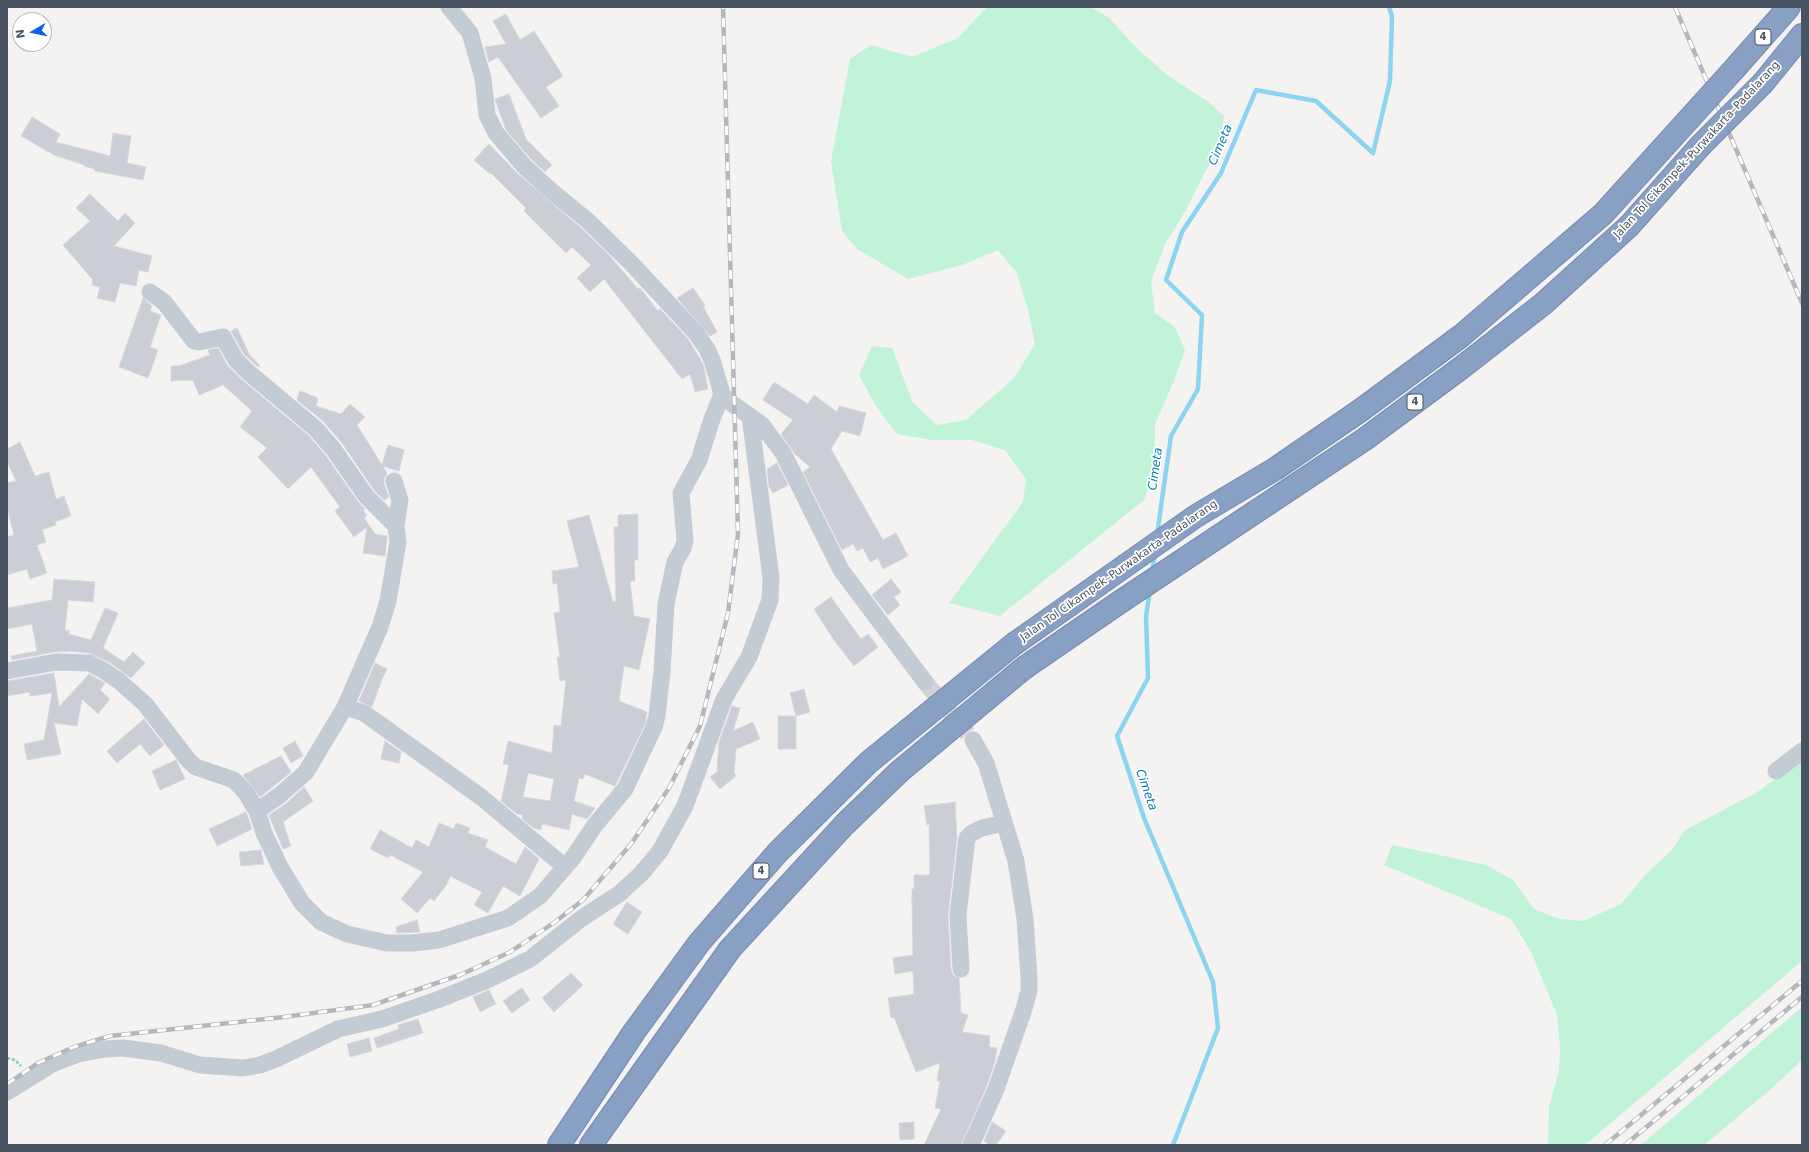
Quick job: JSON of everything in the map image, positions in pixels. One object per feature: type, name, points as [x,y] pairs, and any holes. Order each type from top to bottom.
[{"type":"highway","name":"Jalan Tol Cikampek–Purwakarta–Padalarang","points":[[559,1145],[634,1032],[699,943],[778,852],[869,762],[1014,644],[1196,516],[1275,469],[1361,410],[1461,336],[1603,214],[1789,7]]},
{"type":"highway","name":"Jalan Tol Cikampek–Purwakarta–Padalarang","points":[[591,1145],[730,949],[845,824],[900,771],[1024,668],[1120,602],[1366,439],[1543,304],[1629,226],[1701,145],[1763,83],[1802,35]]},
{"type":"street","points":[[449,7],[470,33],[483,78],[487,115],[496,133],[524,166],[588,221],[632,264],[696,333],[707,349],[712,360],[722,394],[727,400],[762,425],[783,452],[841,570],[925,682]]},
{"type":"street","points":[[150,292],[164,302],[194,341],[199,342],[223,337],[236,360],[248,372],[316,429],[334,450],[366,496],[396,526]]},
{"type":"street","points":[[7,671],[56,662],[89,663],[103,670],[119,681],[145,704],[189,761],[196,767],[234,780],[246,794],[257,811],[264,833],[280,867],[302,903],[321,922],[347,934],[387,942],[412,943],[439,940],[508,918],[540,896],[565,867],[594,825],[625,789],[654,727],[657,716],[662,672],[666,604],[675,562],[683,548],[685,541],[681,493],[699,460],[712,419],[722,394]]},
{"type":"street","points":[[7,1092],[54,1063],[78,1054],[105,1049],[123,1048],[161,1053],[200,1064],[243,1068],[260,1065],[276,1059],[338,1028],[382,1019],[464,990],[530,959],[582,918],[619,894],[641,874],[660,851],[686,806],[724,699],[749,657],[770,600],[771,578],[750,416]]},
{"type":"street","points":[[257,811],[280,795],[306,772],[344,707],[380,626],[388,601],[398,542],[396,526],[400,500],[394,481]]},
{"type":"street","points":[[344,707],[364,713],[481,797],[565,867]]},
{"type":"street","points":[[971,1145],[996,1089],[1029,991],[1029,976],[1020,883],[1016,861],[986,763],[973,740]]},
{"type":"street","points":[[1776,771],[1802,751]]},
{"type":"street","points":[[961,969],[958,915],[967,838],[969,834],[977,830],[1004,823]]},
{"type":"green space","points":[[987,7],[1090,7],[1108,17],[1138,49],[1167,75],[1207,101],[1224,116],[1218,152],[1204,174],[1186,210],[1165,244],[1151,282],[1155,313],[1175,327],[1185,350],[1174,381],[1155,424],[1154,470],[1144,500],[1000,616],[949,603],[1023,502],[1026,479],[1005,450],[972,440],[932,440],[897,434],[876,406],[859,375],[872,346],[892,348],[913,403],[937,425],[966,420],[1014,378],[1035,344],[1028,310],[1017,273],[998,250],[962,265],[908,279],[857,249],[842,231],[831,161],[850,59],[871,45],[912,57],[958,38]]},
{"type":"green space","points":[[1802,759],[1802,961],[1585,1145],[1548,1145],[1549,1107],[1559,1070],[1560,1047],[1557,1015],[1531,952],[1511,919],[1384,865],[1392,845],[1486,865],[1513,880],[1534,909],[1559,919],[1583,921],[1621,904],[1646,874],[1671,851],[1685,830],[1756,793]]},
{"type":"green space","points":[[1802,1007],[1802,1060],[1771,1089],[1704,1145],[1641,1145]]},
{"type":"building","points":[[506,14],[520,40],[534,31],[563,76],[546,87],[559,106],[541,118],[498,57],[489,62],[485,47],[506,44],[493,21]]},
{"type":"building","points":[[509,94],[526,139],[552,165],[545,172],[531,159],[506,130],[495,99]]},
{"type":"building","points":[[32,117],[60,134],[56,142],[110,156],[113,133],[131,136],[127,163],[146,167],[143,180],[95,171],[95,169],[54,155],[21,136]]},
{"type":"building","points":[[489,144],[517,173],[581,228],[609,255],[638,289],[640,288],[658,311],[660,309],[688,339],[703,364],[708,389],[695,392],[690,374],[682,379],[604,279],[590,292],[577,278],[591,265],[572,247],[566,253],[524,211],[526,208],[491,173],[490,174],[474,160]]},
{"type":"building","points":[[90,194],[118,221],[125,213],[135,223],[114,246],[152,256],[148,272],[139,270],[136,286],[120,283],[115,302],[97,298],[100,287],[92,285],[93,280],[63,245],[90,221],[76,208]]},
{"type":"building","points":[[693,288],[705,305],[703,306],[717,332],[710,336],[677,298]]},
{"type":"building","points":[[143,298],[152,306],[150,311],[161,315],[150,347],[158,350],[148,378],[119,367]]},
{"type":"building","points":[[237,328],[249,354],[260,366],[258,367],[244,354],[231,331]]},
{"type":"building","points":[[218,348],[227,365],[241,379],[309,436],[326,456],[358,502],[365,509],[363,510],[367,516],[364,518],[375,534],[387,536],[385,556],[363,553],[367,527],[354,537],[335,511],[340,507],[311,467],[288,489],[258,457],[267,448],[240,427],[252,411],[223,385],[199,395],[193,380],[171,381],[171,366],[179,366],[210,355],[208,350]]},
{"type":"building","points":[[774,382],[808,404],[814,395],[837,412],[839,406],[866,413],[860,436],[842,431],[831,449],[883,540],[896,533],[908,556],[883,569],[878,558],[870,562],[863,548],[857,551],[853,544],[842,550],[803,472],[810,467],[795,454],[781,434],[793,420],[763,400]]},
{"type":"building","points":[[300,391],[318,398],[316,406],[341,414],[350,404],[365,417],[357,425],[382,465],[388,445],[404,450],[399,471],[383,466],[387,474],[384,478],[384,484],[389,497],[384,500],[374,490],[342,443],[323,421],[297,400]]},
{"type":"building","points":[[20,442],[35,476],[49,472],[56,499],[64,496],[71,516],[55,522],[56,525],[42,530],[46,542],[37,545],[47,573],[30,579],[27,569],[7,575],[7,537],[14,535],[7,508],[7,483],[16,481],[7,461],[7,449]]},
{"type":"building","points":[[777,463],[788,485],[773,493],[769,487],[767,469]]},
{"type":"building","points":[[638,514],[638,560],[634,560],[635,581],[630,581],[634,616],[650,619],[639,670],[624,666],[619,701],[647,712],[645,724],[615,786],[585,774],[583,779],[579,778],[574,801],[595,808],[587,819],[572,814],[569,830],[542,824],[541,830],[534,828],[522,819],[523,815],[517,814],[501,801],[509,765],[503,764],[508,741],[552,753],[554,725],[561,726],[566,680],[560,681],[557,657],[560,657],[554,613],[560,612],[557,583],[553,584],[552,571],[579,567],[567,521],[589,515],[613,602],[616,602],[614,527],[618,527],[618,515]],"holes":[[[528,773],[554,779],[550,801],[523,797]]]},
{"type":"building","points":[[54,579],[95,582],[93,602],[68,600],[65,631],[69,630],[69,634],[91,640],[105,608],[118,613],[103,648],[124,662],[133,652],[145,663],[131,678],[109,662],[89,653],[70,651],[54,652],[12,660],[11,656],[37,651],[32,624],[7,629],[7,608],[52,600]]},
{"type":"building","points":[[891,579],[901,592],[894,597],[900,605],[888,615],[872,595]]},
{"type":"building","points":[[831,597],[861,639],[868,634],[878,647],[854,666],[834,640],[814,609]]},
{"type":"building","points":[[375,663],[387,669],[372,707],[359,701]]},
{"type":"building","points":[[54,673],[59,707],[89,674],[105,683],[100,690],[110,699],[98,714],[82,699],[77,726],[54,723],[61,754],[27,760],[24,744],[44,740],[52,693],[30,696],[30,692],[7,696],[7,681]]},
{"type":"building","points":[[804,689],[810,712],[796,716],[790,693]]},
{"type":"building","points":[[732,706],[740,708],[733,731],[753,722],[760,739],[736,749],[734,773],[736,776],[720,789],[710,777],[717,772],[719,742]]},
{"type":"building","points":[[778,716],[796,716],[796,749],[778,749]]},
{"type":"building","points":[[144,719],[164,745],[150,756],[140,744],[117,763],[107,751]]},
{"type":"building","points":[[295,741],[303,756],[291,763],[283,748]]},
{"type":"building","points":[[385,741],[401,752],[399,763],[381,759]]},
{"type":"building","points":[[281,756],[291,772],[260,797],[243,775]]},
{"type":"building","points":[[176,760],[185,779],[160,790],[152,771]]},
{"type":"building","points":[[304,787],[313,801],[283,822],[291,846],[283,849],[269,815],[287,803]]},
{"type":"building","points":[[955,802],[957,839],[948,915],[951,970],[953,975],[959,978],[961,1013],[968,1015],[962,1032],[990,1036],[989,1047],[997,1048],[995,1061],[987,1085],[961,1145],[924,1145],[941,1109],[935,1108],[940,1081],[937,1081],[940,1063],[916,1072],[894,1017],[891,1018],[888,998],[914,994],[913,971],[895,974],[893,958],[913,955],[912,889],[914,889],[914,875],[930,875],[929,824],[927,825],[924,806]]},
{"type":"building","points":[[246,812],[252,829],[217,846],[209,829]]},
{"type":"building","points":[[439,823],[454,829],[456,823],[470,828],[468,833],[488,840],[485,847],[516,864],[525,847],[539,859],[520,896],[503,886],[488,913],[474,905],[482,892],[450,876],[447,884],[434,901],[430,898],[417,913],[401,899],[423,872],[390,855],[388,858],[370,849],[380,830],[412,848],[416,840],[429,847]]},
{"type":"building","points":[[261,850],[264,864],[241,866],[239,852]]},
{"type":"building","points":[[627,902],[642,912],[628,934],[613,924]]},
{"type":"building","points":[[417,920],[420,932],[397,933],[396,927]]},
{"type":"building","points":[[571,973],[583,985],[554,1012],[542,998]]},
{"type":"building","points":[[522,988],[530,1000],[512,1013],[503,1001]]},
{"type":"building","points":[[489,990],[496,1004],[480,1012],[473,997]]},
{"type":"building","points":[[418,1019],[423,1033],[377,1048],[374,1038],[399,1029],[398,1025]]},
{"type":"building","points":[[369,1038],[372,1051],[350,1057],[347,1044]]},
{"type":"building","points":[[914,1122],[914,1139],[900,1140],[899,1123]]},
{"type":"building","points":[[992,1122],[1006,1131],[996,1145],[990,1145],[984,1141]]},
{"type":"waterway","name":"Cimeta","points":[[1157,535],[1171,436],[1198,389],[1202,315],[1166,280],[1182,232],[1221,173],[1256,90],[1316,101],[1373,153],[1390,81],[1392,16],[1389,7]]},
{"type":"waterway","name":"Cimeta","points":[[1152,572],[1155,554]]},
{"type":"waterway","name":"Cimeta","points":[[1150,591],[1146,616],[1148,678],[1117,736],[1144,818],[1213,982],[1218,1028],[1173,1145]]},
{"type":"tunnel","points":[[925,682],[973,740]]},
{"type":"railway","points":[[7,1084],[38,1063],[74,1047],[110,1036],[284,1017],[373,1005],[460,975],[510,952],[555,922],[583,900],[631,844],[669,788],[700,726],[728,613],[738,534],[723,7]]},
{"type":"railway","points":[[1675,7],[1802,303]]},
{"type":"railway","points":[[1605,1145],[1802,981]]},
{"type":"railway","points":[[1625,1145],[1802,997]]}]
